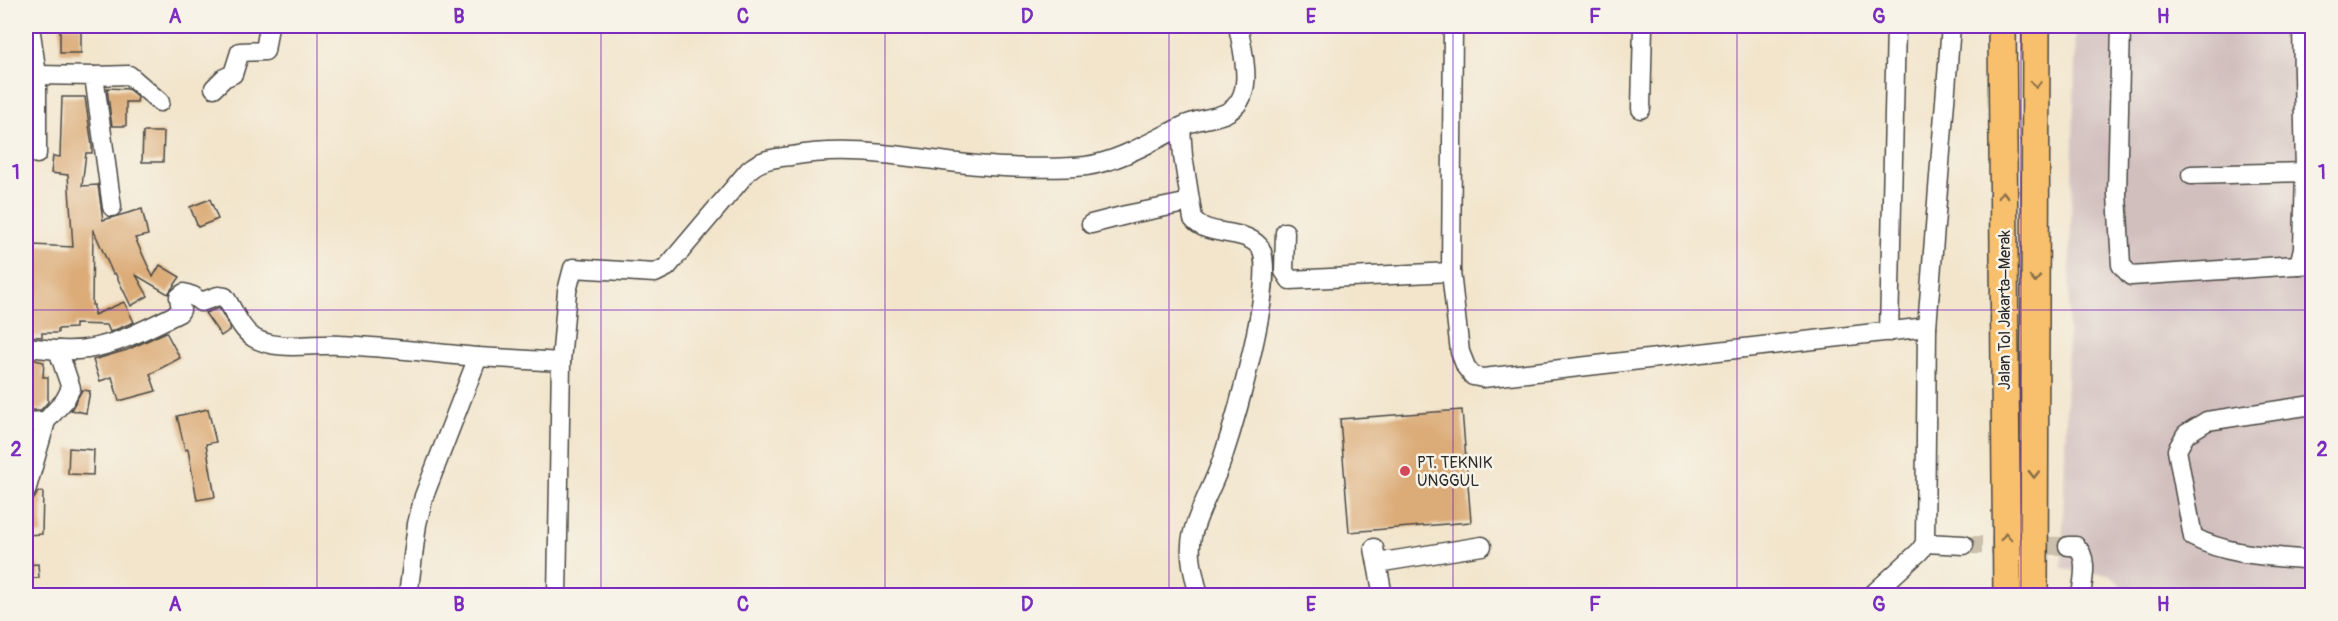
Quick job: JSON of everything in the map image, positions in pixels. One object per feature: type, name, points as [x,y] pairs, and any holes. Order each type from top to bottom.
[{"type":"highway","name":"Jalan Tol Jakarta–Merak","points":[[2002,26],[2007,596]]},
{"type":"highway","name":"Jalan Tol Jakarta–Merak","points":[[2034,596],[2036,26]]},
{"type":"street","points":[[30,26],[37,75],[37,154]]},
{"type":"street","points":[[213,88],[224,78],[233,74],[240,52],[265,51],[268,26]]},
{"type":"street","points":[[557,596],[561,362],[567,291],[573,268],[655,273],[667,267],[749,170],[763,160],[820,151],[847,150],[1003,167],[1085,166],[1124,155],[1181,127],[1225,113],[1239,105],[1245,84],[1238,26]]},
{"type":"street","points":[[1453,26],[1451,272],[1460,352],[1466,367],[1473,376],[1483,378],[1927,327]]},
{"type":"street","points":[[1641,109],[1643,26]]},
{"type":"street","points":[[1889,332],[1896,26]]},
{"type":"street","points":[[1871,596],[1920,551],[1925,543],[1927,327],[1951,26]]},
{"type":"street","points":[[2121,26],[2117,194],[2121,265],[2130,276],[2306,264],[2303,248],[2305,172],[2302,26]]},
{"type":"street","points":[[37,75],[129,75],[160,102]]},
{"type":"street","points":[[94,76],[112,207]]},
{"type":"street","points":[[1181,127],[1193,219],[1199,226],[1234,234],[1259,245],[1266,266],[1248,372],[1222,461],[1193,532],[1192,564],[1199,596]]},
{"type":"street","points":[[2191,175],[2305,172]]},
{"type":"street","points":[[1091,224],[1190,202]]},
{"type":"street","points":[[1285,232],[1284,271],[1290,280],[1451,272]]},
{"type":"street","points":[[26,347],[58,350],[88,349],[138,333],[179,313],[181,310],[179,297],[184,293],[201,302],[218,296],[225,297],[249,333],[267,342],[284,345],[339,344],[561,362]]},
{"type":"street","points":[[26,491],[45,421],[65,400],[71,388],[58,350]]},
{"type":"street","points":[[408,596],[417,524],[424,495],[478,357]]},
{"type":"street","points":[[2313,405],[2207,421],[2186,434],[2177,450],[2193,537],[2227,551],[2313,560]]},
{"type":"street","points":[[26,422],[45,421]]},
{"type":"street","points":[[1925,543],[1964,545]]},
{"type":"street","points":[[1383,596],[1375,555],[1482,546]]},
{"type":"street","points":[[2068,546],[2076,546],[2082,551],[2084,559],[2081,596]]},
{"type":"shaded area","points":[[2076,26],[2312,26],[2312,595],[2131,595],[2110,575],[2062,569]]},
{"type":"building","points":[[60,26],[81,26],[81,53],[60,53]]},
{"type":"building","points":[[107,88],[128,89],[138,97],[137,102],[126,102],[126,126],[112,126]]},
{"type":"building","points":[[62,97],[85,97],[92,153],[86,153],[82,186],[98,185],[103,220],[142,209],[148,235],[135,238],[153,277],[160,265],[180,277],[168,294],[136,275],[148,296],[131,306],[115,273],[113,274],[93,229],[92,305],[94,305],[94,315],[124,302],[134,322],[110,332],[107,325],[75,324],[75,328],[58,329],[58,333],[42,333],[42,337],[26,336],[28,254],[33,254],[33,245],[73,247],[68,175],[51,173],[53,156],[60,157]]},
{"type":"building","points":[[143,132],[164,132],[163,162],[142,162]]},
{"type":"building","points":[[210,199],[218,219],[198,227],[190,207]]},
{"type":"building","points":[[219,308],[231,329],[221,336],[205,313]]},
{"type":"building","points":[[166,332],[180,358],[150,374],[156,391],[119,401],[112,377],[100,381],[93,360],[127,350]]},
{"type":"building","points":[[26,358],[44,362],[43,377],[48,377],[48,402],[41,410],[28,410],[29,387],[26,387]]},
{"type":"building","points":[[82,390],[90,391],[86,413],[71,410]]},
{"type":"building","points":[[208,409],[216,442],[206,444],[215,497],[197,500],[188,449],[185,450],[177,416]]},
{"type":"building","name":"PT. TEKNIK UNGGUL","points":[[1462,410],[1471,522],[1349,532],[1340,419]]},
{"type":"building","points":[[69,448],[94,450],[93,475],[68,474]]},
{"type":"building","points":[[38,492],[43,492],[42,534],[26,535],[27,502],[34,499]]},
{"type":"building","points":[[38,564],[39,578],[26,579],[26,565]]},
{"type":"tunnel","points":[[1964,545],[2068,546]]},
{"type":"place","name":"PT. TEKNIK UNGGUL","points":[[1405,471]]}]
